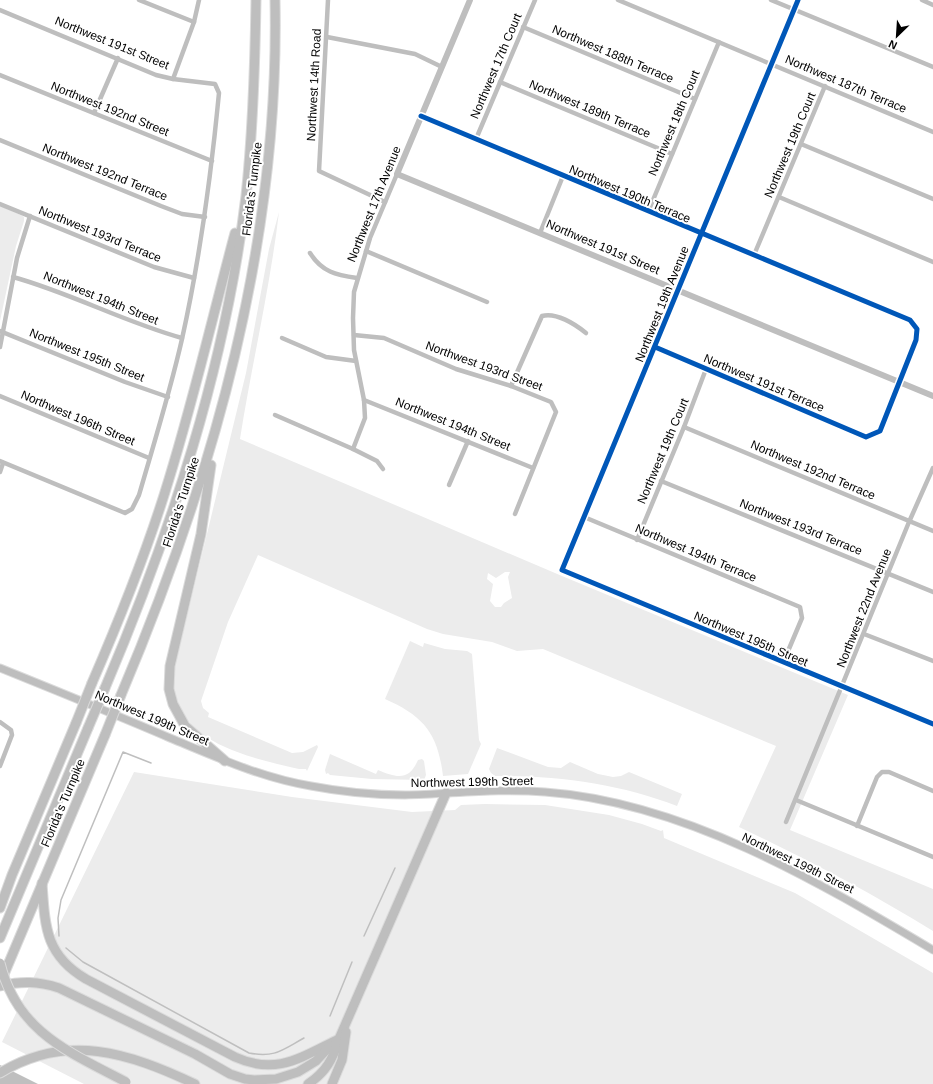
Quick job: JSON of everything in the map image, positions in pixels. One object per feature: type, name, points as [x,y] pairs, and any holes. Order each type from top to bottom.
[{"type":"highway","name":"Florida's Turnpike","points":[[0,938],[105,688],[158,557],[195,442],[228,304],[246,195],[253,107],[256,0]]},
{"type":"highway","name":"Florida's Turnpike","points":[[0,985],[105,735],[178,553],[216,433],[245,309],[264,197],[273,96],[275,0]]},
{"type":"highway","points":[[0,908],[12,875],[137,574],[170,478],[246,195]]},
{"type":"highway","points":[[216,433],[201,534],[170,666],[168,681],[173,704],[182,722],[190,732],[225,761]]},
{"type":"highway","points":[[308,1084],[324,1070],[334,1058],[339,1039],[446,793]]},
{"type":"highway","points":[[42,883],[46,928],[54,949],[72,970],[100,986],[235,1056],[258,1065],[288,1063],[339,1039]]},
{"type":"highway","points":[[0,963],[13,999],[33,1026],[58,1045],[129,1083]]},
{"type":"highway","points":[[0,985],[23,982],[46,984],[59,988],[195,1054],[230,1074],[249,1080],[276,1080],[298,1072],[316,1061],[339,1039]]},
{"type":"highway","points":[[332,1084],[342,1060],[346,1024]]},
{"type":"highway","points":[[0,1073],[13,1065],[42,1056],[79,1050],[112,1053],[166,1071],[195,1084]]},
{"type":"main road","name":"Northwest 199th Street","points":[[0,668],[225,761],[309,786],[345,791],[396,794],[500,791],[546,792],[590,798],[636,807],[680,821],[795,873],[865,909],[933,950]]},
{"type":"street","points":[[139,0],[194,22]]},
{"type":"street","points":[[172,79],[194,22],[199,0]]},
{"type":"street","name":"Northwest 14th Road","points":[[328,0],[319,171],[385,202]]},
{"type":"street","name":"Northwest 17th Avenue","points":[[353,449],[365,418],[364,400],[356,362],[353,318],[357,278],[385,202],[470,0]]},
{"type":"street","name":"Northwest 17th Court","points":[[476,139],[535,0]]},
{"type":"street","name":"Northwest 187th Terrace","points":[[618,0],[933,132]]},
{"type":"street","points":[[633,6],[635,0]]},
{"type":"street","points":[[770,0],[933,67]]},
{"type":"street","name":"Northwest 19th Avenue","points":[[562,570],[798,0]]},
{"type":"street","points":[[922,0],[933,5]]},
{"type":"street","name":"Northwest 191st Street","points":[[0,10],[156,75],[172,79],[215,84],[219,93],[212,161]]},
{"type":"street","name":"Northwest 188th Terrace","points":[[523,27],[695,99]]},
{"type":"street","points":[[327,37],[415,54],[442,67]]},
{"type":"street","name":"Northwest 18th Court","points":[[648,212],[719,42]]},
{"type":"street","points":[[94,113],[118,58]]},
{"type":"street","name":"Northwest 192nd Street","points":[[0,74],[212,161]]},
{"type":"street","name":"Northwest 189th Terrace","points":[[500,82],[672,154]]},
{"type":"street","name":"Northwest 19th Court","points":[[754,255],[825,86]]},
{"type":"street","name":"Northwest 190th Terrace","points":[[421,116],[648,212],[910,320],[917,329],[916,340],[899,381]]},
{"type":"street","name":"Northwest 192nd Terrace","points":[[0,140],[182,214],[205,217]]},
{"type":"street","points":[[801,144],[933,199]]},
{"type":"street","points":[[0,472],[2,462],[125,513],[132,510],[139,495],[168,397],[182,338],[205,217],[212,161]]},
{"type":"street","name":"Northwest 191st Street","points":[[397,174],[933,396]]},
{"type":"street","points":[[540,233],[563,176]]},
{"type":"street","points":[[779,197],[933,262]]},
{"type":"street","name":"Northwest 193rd Terrace","points":[[0,204],[154,267],[194,278]]},
{"type":"street","points":[[0,347],[21,241],[30,216]]},
{"type":"street","points":[[366,251],[487,302]]},
{"type":"street","points":[[310,253],[318,263],[338,276],[357,278]]},
{"type":"street","name":"Northwest 194th Street","points":[[13,277],[48,287],[149,329],[182,338]]},
{"type":"street","points":[[511,386],[542,316],[549,314],[586,333]]},
{"type":"street","name":"Northwest 195th Street","points":[[2,332],[125,382],[168,397]]},
{"type":"street","name":"Northwest 193rd Street","points":[[354,335],[384,338],[456,369],[511,386],[551,402],[556,412],[534,468]]},
{"type":"street","points":[[282,338],[326,357],[356,362]]},
{"type":"street","name":"Northwest 191st Terrace","points":[[655,347],[866,437],[880,431],[899,381]]},
{"type":"street","name":"Northwest 19th Court","points":[[637,540],[684,427],[706,369]]},
{"type":"street","name":"Northwest 196th Street","points":[[0,396],[149,458]]},
{"type":"street","name":"Northwest 194th Street","points":[[364,400],[534,468]]},
{"type":"street","points":[[275,415],[353,449],[377,461],[383,469]]},
{"type":"street","name":"Northwest 192nd Terrace","points":[[684,427],[933,531]]},
{"type":"street","points":[[450,485],[468,441]]},
{"type":"street","points":[[515,514],[534,468]]},
{"type":"street","name":"Northwest 22nd Avenue","points":[[786,822],[843,687],[909,522],[933,468]]},
{"type":"street","name":"Northwest 193rd Terrace","points":[[661,481],[933,592]]},
{"type":"street","name":"Northwest 194th Terrace","points":[[584,517],[800,608],[802,618],[783,663]]},
{"type":"street","name":"Northwest 195th Street","points":[[562,570],[933,724]]},
{"type":"street","points":[[864,634],[933,660]]},
{"type":"street","points":[[0,722],[11,730],[12,735],[0,766]]},
{"type":"street","points":[[856,826],[877,777],[882,772],[889,772],[933,791]]},
{"type":"street","points":[[796,800],[933,857]]},
{"type":"shaded area","points":[[0,206],[21,215],[24,217],[24,221],[16,246],[0,321]]},
{"type":"shaded area","points":[[279,212],[271,269],[240,439],[562,576],[848,695],[790,830],[933,889],[933,931],[837,876],[739,827],[776,746],[543,649],[517,651],[492,642],[443,634],[427,629],[258,555],[228,622],[201,701],[203,708],[209,713],[208,717],[292,753],[303,752],[317,745],[318,747],[307,771],[306,769],[285,766],[255,758],[225,747],[199,732],[189,722],[187,723],[173,691],[173,674],[246,373],[269,249]],"holes":[[[505,572],[510,572],[508,577],[512,598],[501,607],[495,607],[490,601],[493,584],[487,579],[488,573],[496,578]]]},
{"type":"shaded area","points":[[410,641],[423,647],[424,643],[445,649],[467,651],[472,654],[479,740],[481,744],[468,774],[443,776],[441,761],[437,749],[427,728],[410,712],[385,699]]},
{"type":"shaded area","points":[[497,748],[548,767],[561,768],[570,762],[598,774],[613,777],[621,776],[629,772],[682,794],[677,806],[634,792],[588,782],[541,777],[495,776],[489,769]]},
{"type":"shaded area","points":[[330,754],[376,774],[378,770],[397,776],[406,775],[411,772],[418,760],[422,759],[424,761],[426,775],[424,780],[372,779],[330,775],[328,773],[326,774],[325,770]]},
{"type":"shaded area","points":[[134,772],[292,797],[412,812],[455,810],[461,805],[545,805],[609,815],[661,831],[663,830],[664,838],[795,893],[933,973],[933,1084],[84,1084],[2,1042]]},
{"type":"shaded area","points":[[0,1065],[38,1084],[0,1084]]},
{"type":"waterway","points":[[59,936],[58,918],[61,900],[123,752],[151,763]]},
{"type":"waterway","points":[[364,936],[395,868]]},
{"type":"waterway","points":[[66,948],[83,962],[249,1053],[272,1054],[304,1038]]},
{"type":"waterway","points":[[330,1016],[352,962]]},
{"type":"cycle path","points":[[798,0],[562,570],[933,724]]},
{"type":"cycle path","points":[[421,116],[910,320],[917,329],[916,340],[880,431],[866,437],[655,347]]}]
